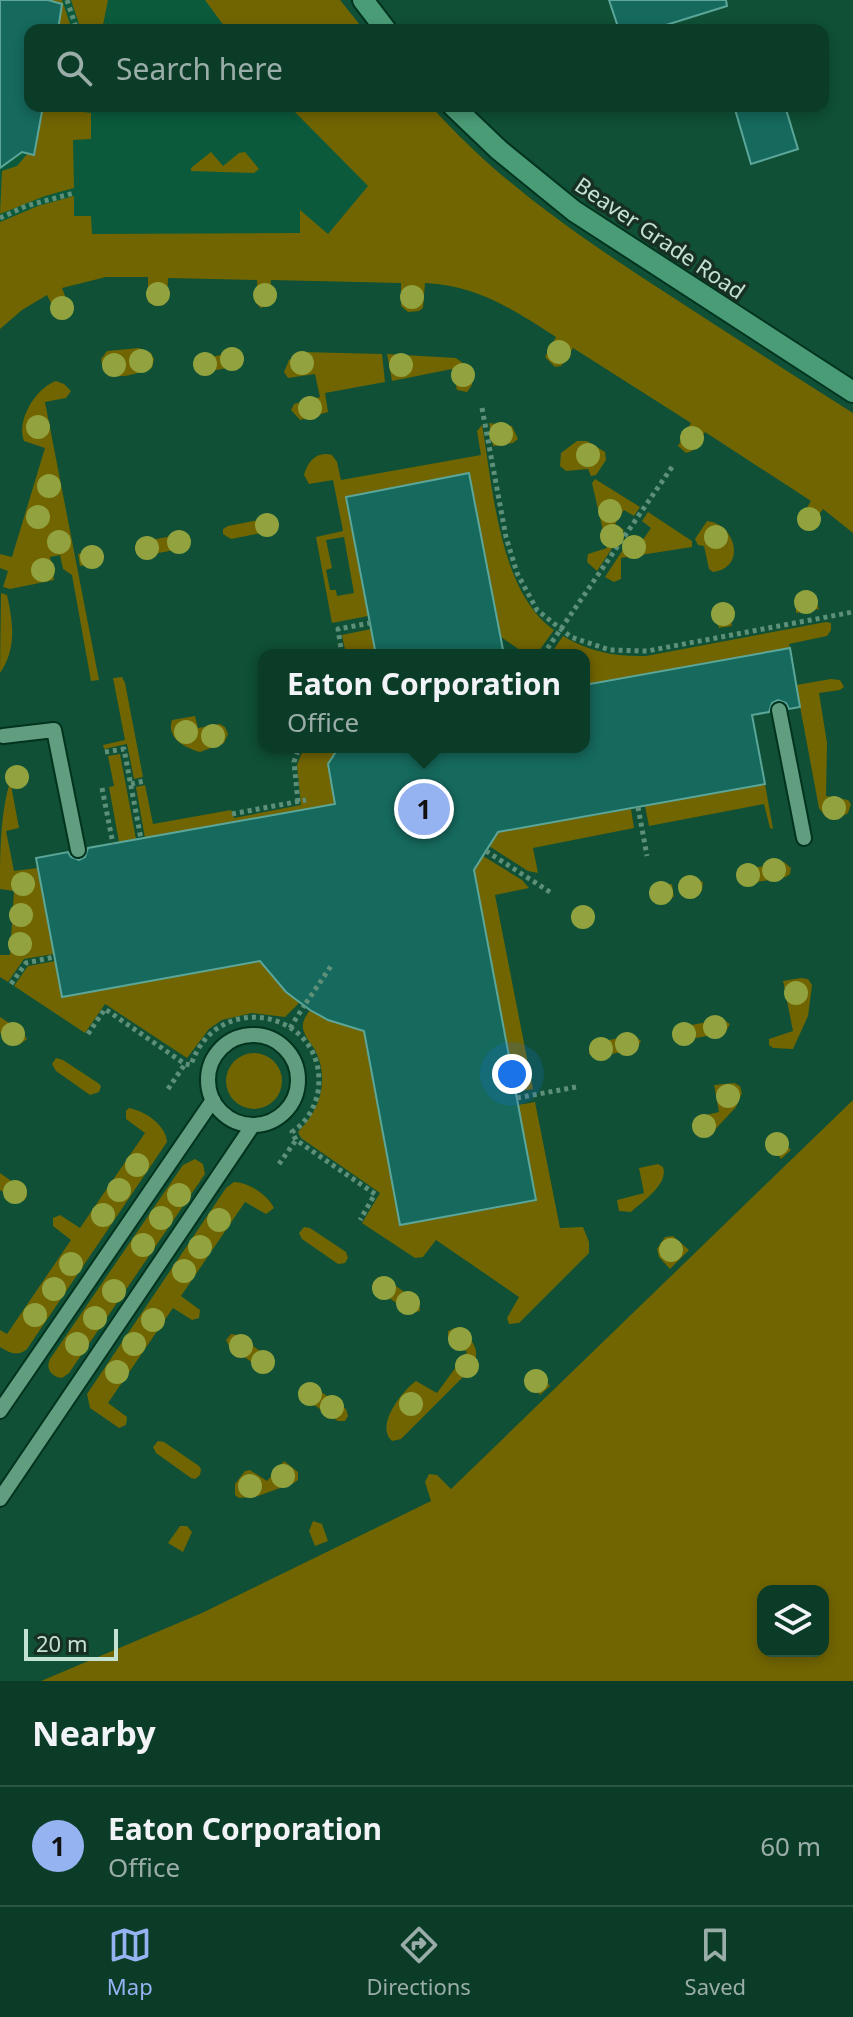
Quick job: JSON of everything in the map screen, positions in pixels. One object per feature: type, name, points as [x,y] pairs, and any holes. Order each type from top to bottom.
[{"type":"main road","points":[[363,0],[381,24]]},
{"type":"main road","name":"Beaver Grade Road","points":[[459,112],[499,150],[574,211],[853,392]]},
{"type":"lane","points":[[779,710],[804,838]]},
{"type":"lane","points":[[3,736],[54,730],[78,850]]},
{"type":"lane","points":[[258,1035],[274,1039],[286,1049],[299,1075],[293,1103],[284,1114],[272,1122],[253,1125],[230,1119],[213,1100],[208,1083],[209,1067],[228,1042],[243,1036],[258,1035]]},
{"type":"lane","points":[[0,1411],[213,1100]]},
{"type":"lane","points":[[0,1499],[253,1125]]},
{"type":"path","points":[[67,0],[75,24]]},
{"type":"path","points":[[0,218],[26,206],[74,193]]},
{"type":"path","points":[[482,408],[506,537],[517,573],[537,610],[561,630],[590,645],[638,652],[853,612]]},
{"type":"path","points":[[547,649],[672,467]]},
{"type":"path","points":[[341,649],[338,629],[370,623]]},
{"type":"path","points":[[105,752],[124,749],[141,839]]},
{"type":"path","points":[[297,753],[294,762],[298,802]]},
{"type":"path","points":[[131,784],[144,781]]},
{"type":"path","points":[[102,788],[113,844]]},
{"type":"path","points":[[232,814],[306,800]]},
{"type":"path","points":[[638,807],[647,856]]},
{"type":"path","points":[[486,851],[550,892]]},
{"type":"path","points":[[11,984],[26,963],[54,957]]},
{"type":"path","points":[[290,1028],[331,966]]},
{"type":"path","points":[[88,1034],[105,1009],[185,1064],[191,1065],[209,1034],[235,1019],[256,1016],[277,1020],[290,1028],[308,1046],[318,1075],[314,1105],[303,1123],[292,1132],[296,1140],[375,1194],[360,1220]]},
{"type":"path","points":[[168,1089],[185,1064]]},
{"type":"path","points":[[517,1098],[576,1087]]},
{"type":"path","points":[[279,1164],[296,1140]]},
{"type":"shaded area","points":[[0,0],[289,0],[307,24],[24,24],[24,112],[369,112],[452,229],[50,245],[0,298]]},
{"type":"shaded area","points":[[48,0],[62,0],[70,24],[59,24],[62,4]]},
{"type":"shaded area","points":[[71,0],[108,0],[103,24],[79,24]]},
{"type":"shaded area","points":[[205,0],[340,0],[359,24],[223,24]]},
{"type":"shaded area","points":[[42,112],[91,113],[91,139],[73,140],[74,188],[0,214],[2,171],[17,166],[28,153],[34,154]]},
{"type":"shaded area","points":[[295,112],[437,112],[483,159],[571,229],[853,413],[853,533],[823,509],[810,527],[801,528],[799,521],[811,501],[705,432],[692,451],[686,453],[678,446],[691,423],[573,348],[561,366],[555,367],[545,357],[556,337],[509,308],[462,289],[425,283],[423,308],[408,312],[401,306],[401,283],[271,280],[270,304],[261,308],[258,305],[257,280],[168,278],[167,301],[164,305],[155,306],[148,302],[148,277],[106,277],[62,288],[70,309],[66,317],[57,315],[47,295],[22,310],[0,329],[0,222],[38,206],[74,196],[74,216],[91,216],[92,234],[300,233],[300,210],[328,234],[368,186]]},
{"type":"shaded area","points":[[211,152],[223,166],[245,152],[259,169],[254,173],[191,171]]},
{"type":"shaded area","points":[[139,348],[151,353],[154,359],[152,368],[113,376],[103,367],[101,359],[107,351]]},
{"type":"shaded area","points":[[236,352],[244,357],[242,365],[201,373],[195,370],[195,360]]},
{"type":"shaded area","points":[[303,352],[382,354],[385,382],[325,393],[328,412],[300,420],[291,410],[294,404],[320,397],[315,374],[288,378],[284,372],[289,360]]},
{"type":"shaded area","points":[[387,354],[456,358],[472,370],[472,385],[467,392],[457,390],[452,369],[392,381]]},
{"type":"shaded area","points":[[56,381],[71,391],[66,398],[45,402],[99,680],[91,681],[72,575],[63,569],[60,555],[50,557],[54,580],[10,589],[3,587],[8,571],[0,568],[0,554],[12,557],[45,448],[24,441],[25,415],[41,390]]},
{"type":"shaded area","points":[[489,423],[512,426],[518,439],[513,443],[493,446]]},
{"type":"shaded area","points":[[482,425],[495,507],[510,565],[521,591],[536,613],[554,630],[540,649],[518,649],[501,637],[469,473],[346,497],[368,616],[332,623],[316,537],[343,531],[333,480],[309,484],[304,475],[311,461],[322,454],[332,455],[341,480],[481,455],[477,431]],"holes":[[[344,537],[354,593],[337,596],[336,590],[330,590],[326,570],[332,568],[326,540]]]},
{"type":"shaded area","points":[[577,441],[587,441],[605,452],[606,460],[596,475],[591,476],[588,469],[566,471],[560,466],[561,453]]},
{"type":"shaded area","points":[[595,479],[640,507],[634,516],[624,510],[615,524],[624,530],[597,571],[587,562],[588,554],[607,548],[592,483]]},
{"type":"shaded area","points":[[648,512],[692,541],[692,547],[621,558],[621,579],[614,582],[605,577],[632,536],[642,541],[651,528],[642,521]]},
{"type":"shaded area","points":[[269,518],[277,523],[272,531],[231,539],[223,534],[223,529],[228,526]]},
{"type":"shaded area","points":[[707,521],[725,530],[734,546],[730,563],[724,569],[713,572],[709,569],[704,546],[698,545],[695,539]]},
{"type":"shaded area","points":[[182,534],[189,539],[185,548],[139,556],[135,546],[141,542]]},
{"type":"shaded area","points":[[101,553],[100,562],[80,566],[78,554]]},
{"type":"shaded area","points":[[807,590],[815,596],[819,609],[796,613],[796,595]]},
{"type":"shaded area","points":[[1,593],[7,595],[12,635],[9,654],[0,673]]},
{"type":"shaded area","points":[[721,606],[728,607],[732,626],[719,628],[716,613]]},
{"type":"shaded area","points":[[831,623],[827,636],[789,644],[790,648],[590,684],[590,649],[554,649],[563,636],[603,652],[646,656]]},
{"type":"shaded area","points":[[371,629],[375,649],[345,649],[342,635]]},
{"type":"shaded area","points":[[122,677],[143,777],[134,779],[127,744],[104,749],[103,745],[125,740],[113,678]]},
{"type":"shaded area","points":[[840,680],[844,687],[819,693],[827,743],[826,796],[848,800],[851,804],[848,813],[840,817],[828,816],[819,808],[796,685]]},
{"type":"shaded area","points":[[195,716],[198,728],[220,724],[225,727],[228,734],[224,743],[200,752],[178,741],[172,732],[172,720]]},
{"type":"shaded area","points":[[302,753],[335,753],[328,764],[335,804],[145,838],[136,787],[145,785],[153,824],[231,810],[234,818],[301,805],[297,765]]},
{"type":"shaded area","points":[[120,754],[136,839],[119,842],[109,787],[114,786],[108,756]]},
{"type":"shaded area","points":[[20,770],[25,773],[26,782],[11,785],[19,828],[6,831],[14,871],[38,868],[54,954],[24,959],[8,982],[0,977],[0,955],[10,955],[14,891],[0,889],[1,844],[9,784],[14,772]]},
{"type":"shaded area","points":[[765,784],[773,829],[770,828],[764,804],[649,826],[645,806]]},
{"type":"shaded area","points":[[631,809],[634,828],[533,848],[538,873],[528,871],[489,846],[498,832]]},
{"type":"shaded area","points":[[483,856],[522,880],[529,888],[495,895],[533,1089],[516,1092],[474,870]]},
{"type":"shaded area","points":[[784,862],[791,868],[786,877],[746,884],[738,878],[744,870]]},
{"type":"shaded area","points":[[696,879],[703,882],[702,891],[682,896],[679,883]]},
{"type":"shaded area","points":[[672,884],[674,897],[657,901],[651,899],[650,891],[654,887]]},
{"type":"shaded area","points":[[260,959],[275,980],[299,1003],[285,1017],[252,1013],[222,1020],[209,1029],[187,1058],[105,1004],[85,1033],[14,986],[28,966],[55,961],[62,997]]},
{"type":"shaded area","points":[[808,979],[812,985],[808,1016],[793,1049],[773,1048],[769,1045],[769,1039],[793,1031],[783,981]]},
{"type":"shaded area","points":[[310,1010],[343,1025],[364,1030],[401,1225],[535,1201],[518,1105],[535,1102],[560,1228],[583,1227],[589,1242],[589,1253],[519,1323],[509,1324],[507,1318],[519,1297],[436,1240],[423,1257],[415,1258],[362,1223],[380,1193],[301,1138],[298,1132],[317,1104],[322,1083],[319,1061],[303,1028]]},
{"type":"shaded area","points":[[0,1017],[23,1032],[27,1039],[19,1045],[0,1033]]},
{"type":"shaded area","points":[[723,1019],[730,1024],[725,1033],[684,1040],[676,1034],[681,1027]]},
{"type":"shaded area","points":[[634,1035],[641,1041],[637,1049],[596,1057],[589,1054],[589,1047],[594,1043]]},
{"type":"shaded area","points":[[254,1053],[274,1061],[282,1081],[274,1101],[254,1109],[234,1101],[226,1081],[234,1061]]},
{"type":"shaded area","points":[[56,1058],[98,1083],[101,1086],[99,1092],[90,1095],[56,1071],[52,1064]]},
{"type":"shaded area","points":[[734,1083],[740,1086],[742,1093],[736,1107],[710,1135],[698,1136],[694,1129],[695,1120],[719,1112],[714,1085]]},
{"type":"shaded area","points":[[853,1100],[853,1681],[41,1681],[202,1613],[431,1501],[425,1482],[429,1474],[437,1475],[451,1489]]},
{"type":"shaded area","points":[[129,1108],[154,1120],[163,1130],[167,1142],[27,1349],[17,1353],[7,1351],[0,1347],[0,1330],[7,1334],[71,1240],[53,1226],[53,1218],[60,1215],[80,1228],[145,1133],[126,1119]]},
{"type":"shaded area","points":[[776,1135],[791,1150],[781,1159],[767,1140]]},
{"type":"shaded area","points":[[195,1159],[203,1164],[205,1174],[69,1373],[62,1378],[55,1376],[49,1369],[50,1359],[183,1165]]},
{"type":"shaded area","points":[[658,1164],[663,1167],[664,1173],[659,1186],[631,1212],[619,1211],[617,1200],[644,1193],[639,1168]]},
{"type":"shaded area","points":[[0,1173],[24,1190],[27,1196],[24,1201],[16,1201],[0,1190]]},
{"type":"shaded area","points":[[234,1182],[257,1190],[274,1208],[266,1214],[245,1202],[181,1296],[200,1310],[199,1318],[192,1320],[173,1308],[108,1403],[127,1417],[126,1425],[119,1428],[90,1408],[87,1394],[226,1188]]},
{"type":"shaded area","points":[[304,1227],[346,1252],[348,1258],[345,1263],[338,1264],[302,1239],[299,1233]]},
{"type":"shaded area","points":[[673,1236],[689,1250],[670,1269],[659,1257],[657,1249],[665,1237]]},
{"type":"shaded area","points":[[378,1277],[419,1302],[420,1311],[411,1313],[376,1289],[373,1283]]},
{"type":"shaded area","points":[[455,1328],[473,1344],[476,1354],[473,1367],[401,1439],[392,1441],[386,1427],[388,1418],[404,1393],[416,1381],[437,1393],[467,1352],[448,1338],[448,1331]]},
{"type":"shaded area","points":[[231,1334],[272,1359],[274,1365],[271,1370],[264,1371],[229,1346],[226,1340]]},
{"type":"shaded area","points":[[531,1372],[539,1373],[550,1386],[540,1395],[528,1381]]},
{"type":"shaded area","points":[[305,1385],[311,1385],[346,1409],[348,1416],[345,1421],[338,1421],[302,1397],[300,1390]]},
{"type":"shaded area","points":[[158,1441],[199,1466],[200,1475],[191,1478],[156,1453],[153,1447]]},
{"type":"shaded area","points":[[284,1461],[298,1472],[298,1480],[294,1483],[258,1496],[239,1498],[235,1495],[235,1484],[245,1471],[250,1470],[267,1481]]},
{"type":"shaded area","points":[[313,1521],[322,1524],[328,1541],[315,1546],[309,1531]]},
{"type":"shaded area","points":[[180,1526],[187,1526],[192,1532],[183,1552],[168,1543]]},
{"type":"building","points":[[0,0],[48,0],[62,4],[59,24],[24,24],[24,112],[42,112],[34,155],[22,152],[0,168]]},
{"type":"building","points":[[609,0],[726,0],[727,6],[669,24],[617,24]]},
{"type":"building","points":[[736,112],[787,112],[798,149],[751,164]]},
{"type":"building","points":[[469,473],[503,649],[375,649],[346,497]]},
{"type":"building","points":[[790,648],[800,707],[789,709],[786,703],[778,700],[772,703],[769,712],[752,715],[765,784],[498,832],[474,870],[536,1200],[400,1225],[364,1031],[328,1020],[310,1010],[286,992],[260,961],[62,997],[36,858],[68,852],[79,860],[85,857],[88,848],[335,804],[328,764],[335,753],[590,753],[590,684]]},
{"type":"place","name":"Eaton Corporation","points":[[424,809]]}]
